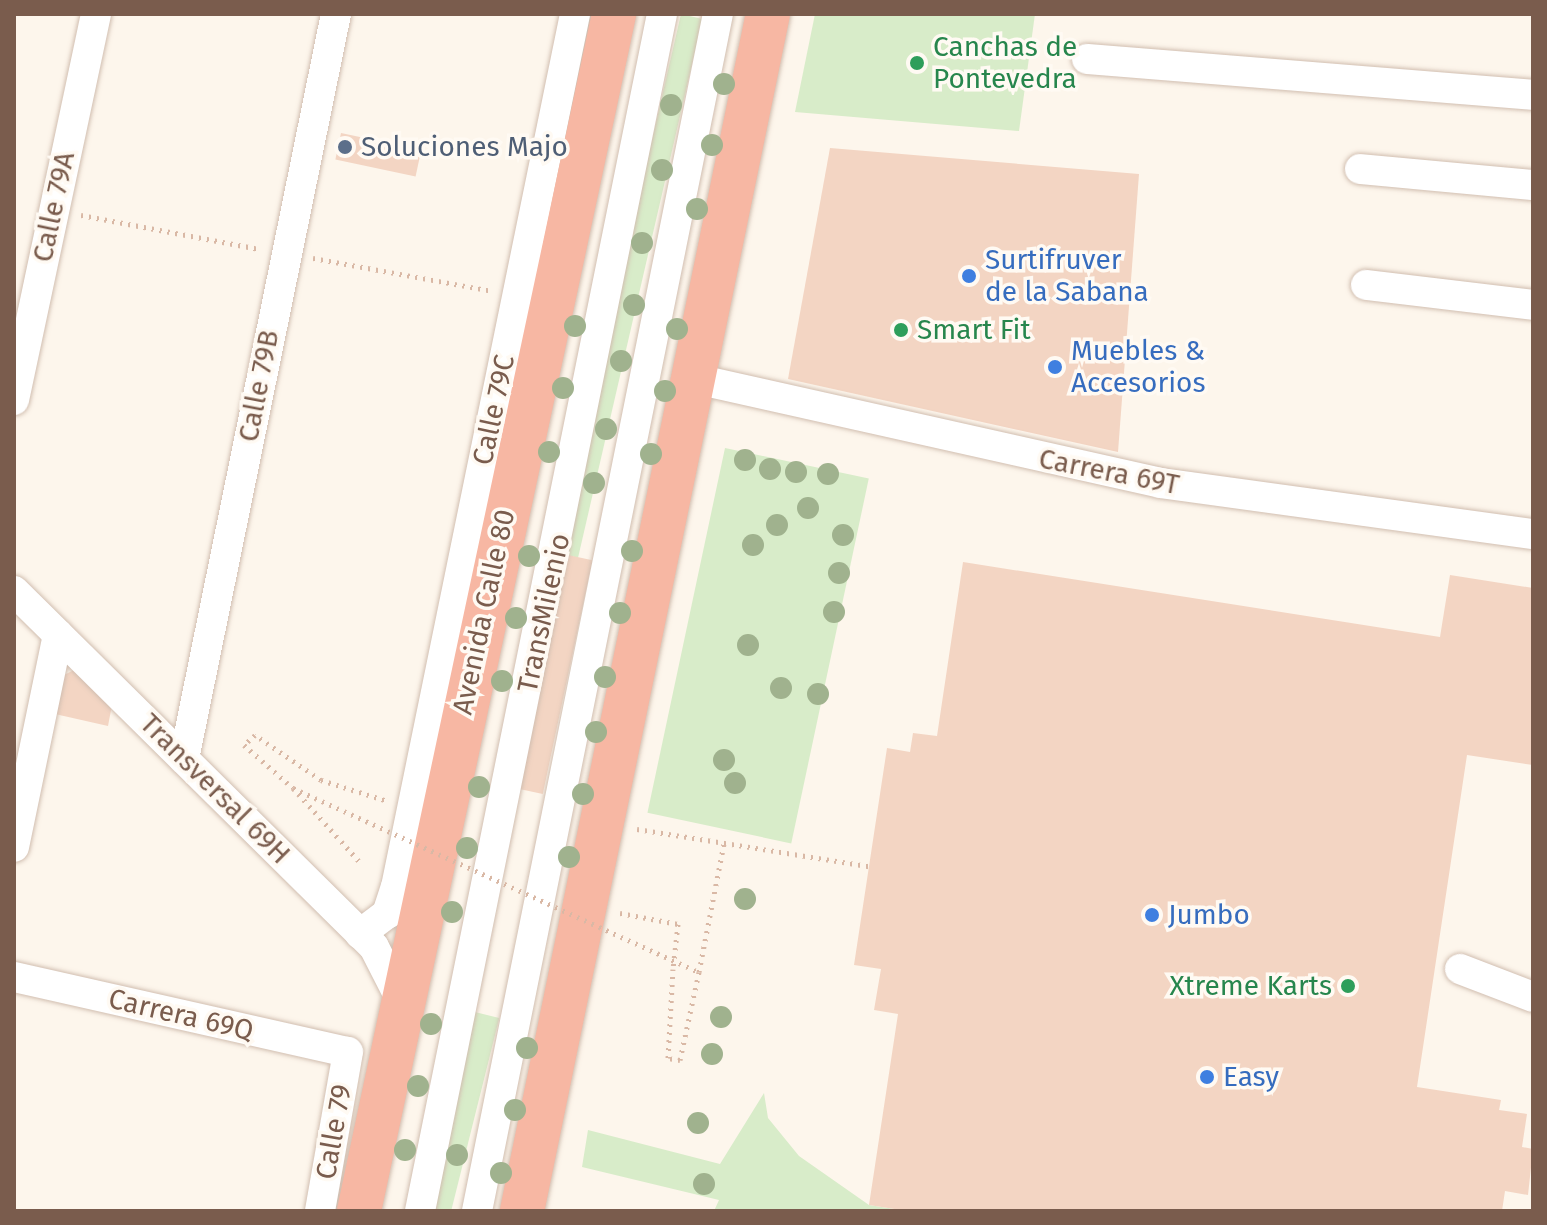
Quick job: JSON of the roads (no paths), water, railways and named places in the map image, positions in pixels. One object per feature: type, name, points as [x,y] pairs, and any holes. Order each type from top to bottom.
[{"type":"highway","name":"Avenida Calle 80","points":[[359,1211],[400,998],[614,14]]},
{"type":"highway","points":[[522,1211],[768,14]]},
{"type":"street","name":"Calle 79A","points":[[14,400],[96,14]]},
{"type":"street","name":"Calle 79B","points":[[184,759],[336,14]]},
{"type":"street","name":"Calle 79C","points":[[360,934],[392,906],[575,14]]},
{"type":"street","name":"TransMilenio","points":[[420,1211],[662,14]]},
{"type":"street","name":"TransMilenio","points":[[477,1211],[718,14]]},
{"type":"street","points":[[1087,59],[1533,95]]},
{"type":"street","points":[[1360,169],[1533,185]]},
{"type":"street","points":[[1366,285],[1533,305]]},
{"type":"street","name":"Carrera 69T","points":[[691,378],[1160,483],[1533,534]]},
{"type":"street","name":"Transversal 69H","points":[[14,591],[360,934],[400,998]]},
{"type":"street","points":[[14,847],[58,634]]},
{"type":"street","points":[[1460,969],[1533,997]]},
{"type":"street","name":"Carrera 69Q","points":[[14,977],[348,1052]]},
{"type":"street","name":"Calle 79","points":[[320,1211],[348,1052]]},
{"type":"place","name":"Canchas de Pontevedra","points":[[917,63]]},
{"type":"place","name":"Soluciones Majo","points":[[345,147]]},
{"type":"place","name":"Surtifruver de la Sabana","points":[[969,276]]},
{"type":"place","name":"Smart Fit","points":[[901,330]]},
{"type":"place","name":"Muebles & Accesorios","points":[[1055,367]]},
{"type":"place","name":"Jumbo","points":[[1152,915]]},
{"type":"place","name":"Xtreme Karts","points":[[1348,986]]},
{"type":"place","name":"Easy","points":[[1207,1077]]}]
